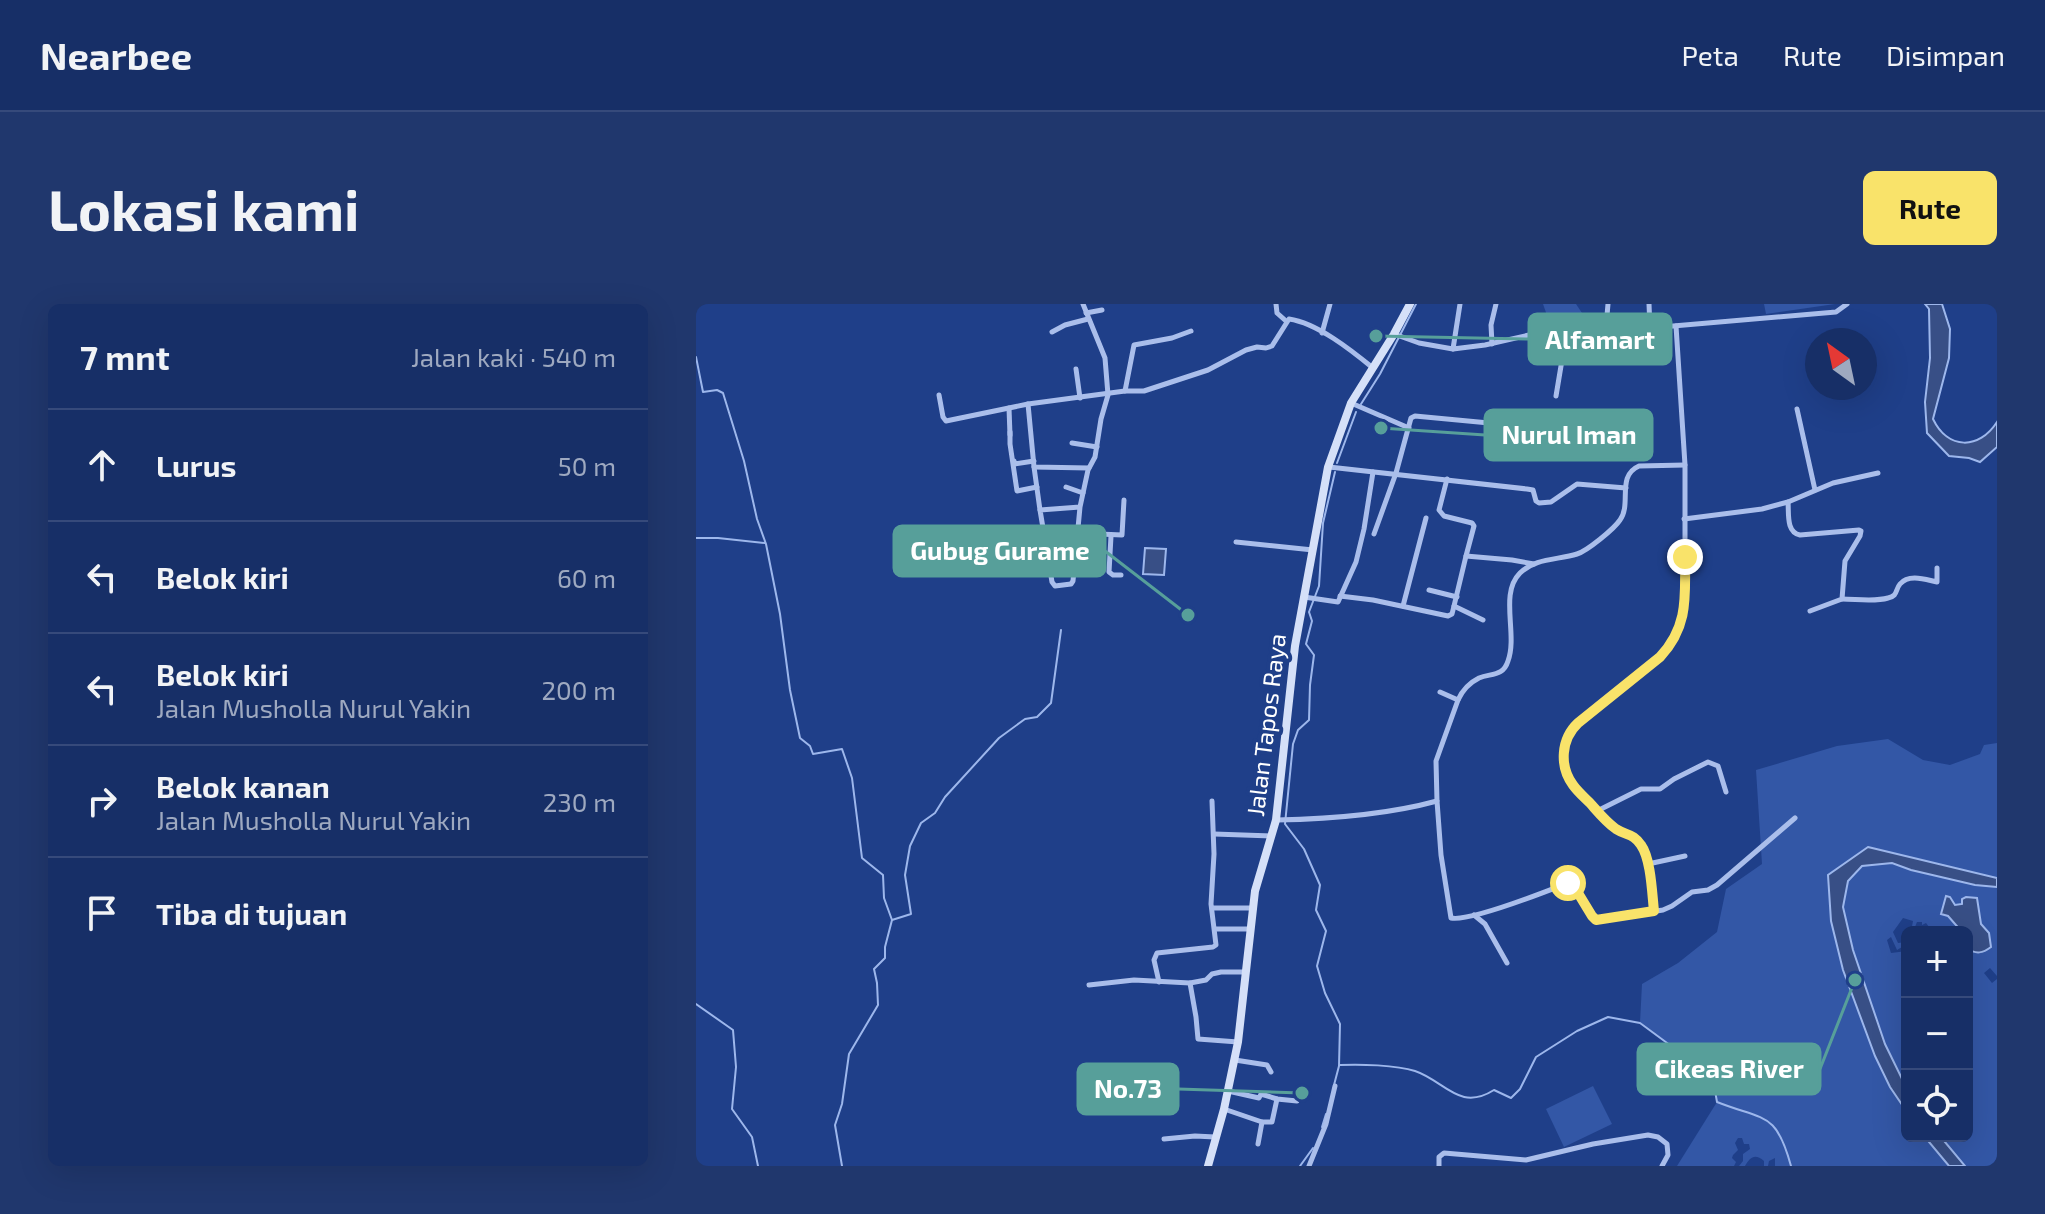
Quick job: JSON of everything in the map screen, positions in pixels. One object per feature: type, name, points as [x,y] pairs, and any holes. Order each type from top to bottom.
[{"type":"main road","name":"Jalan Tapos Raya","points":[[1208,1166],[1235,1060],[1255,891],[1280,820],[1295,646],[1307,598],[1328,467],[1351,403],[1397,336],[1410,304]]},
{"type":"street","points":[[1028,404],[1052,582],[1055,586],[1072,583],[1080,507],[1089,468],[1095,457],[1108,395],[1105,358],[1083,304]]},
{"type":"street","points":[[1276,304],[1277,313],[1286,321]]},
{"type":"street","points":[[1322,333],[1330,304]]},
{"type":"street","points":[[1453,349],[1460,304]]},
{"type":"street","points":[[1492,344],[1491,325],[1496,304]]},
{"type":"street","points":[[1606,327],[1608,304]]},
{"type":"street","points":[[1649,304],[1650,328]]},
{"type":"street","points":[[1836,312],[1838,304]]},
{"type":"street","points":[[1397,336],[1453,349],[1567,330],[1650,328],[1836,312],[1847,304]]},
{"type":"street","points":[[1052,332],[1102,310]]},
{"type":"street","points":[[939,395],[946,421],[1028,404],[1144,391],[1208,370],[1246,350],[1272,346],[1286,321],[1292,319],[1322,333],[1374,368]]},
{"type":"street","points":[[1654,911],[1644,848],[1636,838],[1616,829],[1574,786],[1567,775],[1564,742],[1578,723],[1660,657],[1673,642],[1681,624],[1685,609],[1685,465],[1676,326]]},
{"type":"street","points":[[1556,396],[1567,330]]},
{"type":"street","points":[[1125,391],[1134,345],[1191,331]]},
{"type":"street","points":[[1076,369],[1080,398]]},
{"type":"street","points":[[1351,403],[1409,428]]},
{"type":"street","points":[[1009,408],[1014,464],[1089,468]]},
{"type":"street","points":[[1797,409],[1815,490]]},
{"type":"street","points":[[1374,534],[1396,473],[1410,421],[1415,416],[1552,429]]},
{"type":"street","points":[[1010,432],[1017,491],[1037,487]]},
{"type":"street","points":[[1072,443],[1097,447]]},
{"type":"street","points":[[1685,465],[1635,468],[1627,477],[1620,520],[1589,548],[1575,555],[1535,564],[1517,576],[1509,596],[1512,627],[1510,658],[1506,667],[1497,674],[1480,678],[1462,692],[1436,761],[1441,855],[1449,916],[1453,920],[1500,908],[1568,883],[1575,888],[1596,920],[1672,906],[1692,892],[1717,885],[1795,818]]},
{"type":"street","points":[[1328,467],[1533,490],[1539,503],[1551,502],[1577,484],[1626,488]]},
{"type":"street","points":[[1307,598],[1337,603],[1356,562],[1373,472]]},
{"type":"street","points":[[1684,519],[1762,509],[1833,483],[1878,473]]},
{"type":"street","points":[[1340,596],[1448,616],[1452,614],[1474,526],[1444,516],[1439,510],[1447,479]]},
{"type":"street","points":[[1066,487],[1083,493]]},
{"type":"street","points":[[1077,533],[1122,535],[1124,500]]},
{"type":"street","points":[[1788,502],[1791,529],[1797,535],[1861,531],[1845,561],[1842,599]]},
{"type":"street","points":[[1040,510],[1080,507]]},
{"type":"street","points":[[1403,606],[1426,518]]},
{"type":"street","points":[[1111,536],[1109,572],[1121,575]]},
{"type":"street","points":[[1236,542],[1313,550]]},
{"type":"street","points":[[1466,556],[1535,564]]},
{"type":"street","points":[[1810,611],[1842,599],[1887,599],[1895,595],[1904,580],[1920,578],[1937,582],[1937,568]]},
{"type":"street","points":[[1429,590],[1457,597]]},
{"type":"street","points":[[1454,606],[1483,620]]},
{"type":"street","points":[[1440,692],[1458,700]]},
{"type":"street","points":[[1597,811],[1641,789],[1660,789],[1708,762],[1718,766],[1726,792]]},
{"type":"street","points":[[1159,982],[1154,960],[1157,953],[1216,945],[1212,908],[1212,801]]},
{"type":"street","points":[[1280,820],[1326,819],[1437,801]]},
{"type":"street","points":[[1214,834],[1272,836]]},
{"type":"street","points":[[1648,864],[1685,856]]},
{"type":"street","points":[[1212,908],[1252,908]]},
{"type":"street","points":[[1473,915],[1485,924],[1507,963]]},
{"type":"street","points":[[1215,929],[1250,929]]},
{"type":"street","points":[[1089,985],[1124,981],[1190,983],[1206,980],[1212,974],[1221,972],[1246,972]]},
{"type":"street","points":[[1190,983],[1200,1040],[1238,1042]]},
{"type":"street","points":[[1235,1060],[1267,1065],[1271,1072]]},
{"type":"street","points":[[1309,1166],[1320,1141],[1335,1086]]},
{"type":"street","points":[[1228,1091],[1259,1098],[1261,1094],[1297,1101]]},
{"type":"street","points":[[1224,1109],[1262,1122],[1272,1122],[1277,1099]]},
{"type":"street","points":[[1258,1144],[1262,1122]]},
{"type":"street","points":[[1439,1166],[1440,1155],[1447,1152],[1526,1160],[1648,1135],[1658,1137],[1667,1144],[1668,1155],[1662,1166]]},
{"type":"street","points":[[1164,1139],[1216,1137]]},
{"type":"shaded area","points":[[1543,304],[1576,304],[1586,319],[1550,324]]},
{"type":"shaded area","points":[[1764,304],[1835,304],[1766,314]]},
{"type":"shaded area","points":[[1925,304],[1942,304],[1950,329],[1949,358],[1933,419],[1947,436],[1964,443],[1982,438],[1997,422],[1997,447],[1980,462],[1949,456],[1927,433],[1925,402],[1930,358],[1929,309]]},
{"type":"shaded area","points":[[1145,548],[1166,549],[1164,575],[1143,574]]},
{"type":"shaded area","points":[[1888,739],[1923,760],[1950,765],[1980,754],[1984,745],[1997,743],[1997,878],[1868,847],[1829,876],[1875,1056],[1901,1103],[1901,1142],[1929,1142],[1949,1166],[1775,1166],[1775,1158],[1764,1166],[1764,1161],[1755,1157],[1745,1166],[1739,1166],[1743,1154],[1750,1149],[1749,1144],[1738,1138],[1735,1143],[1738,1150],[1732,1158],[1736,1162],[1734,1166],[1677,1166],[1717,1102],[1714,1086],[1688,1079],[1684,1073],[1682,1054],[1640,1023],[1642,984],[1678,963],[1717,932],[1726,889],[1762,864],[1756,770],[1837,746]]},
{"type":"shaded area","points":[[1868,847],[1997,878],[1997,887],[1975,885],[1892,863],[1862,866],[1848,881],[1843,907],[1853,950],[1885,1044],[1901,1077],[1901,1103],[1875,1056],[1843,970],[1831,921],[1828,875]]},
{"type":"shaded area","points":[[1892,863],[1997,887],[1997,976],[1990,968],[1984,973],[1992,983],[1997,979],[1997,1166],[1965,1166],[1945,1142],[1973,1142],[1973,951],[1989,933],[1981,924],[1979,913],[1962,904],[1954,905],[1941,914],[1948,916],[1957,926],[1928,926],[1917,922],[1912,926],[1913,921],[1903,918],[1893,932],[1901,948],[1897,950],[1891,937],[1887,940],[1891,953],[1901,952],[1901,1077],[1885,1044],[1853,950],[1843,906],[1848,881],[1862,866]]},
{"type":"shaded area","points":[[1946,896],[1955,905],[1962,904],[1962,899],[1966,897],[1977,898],[1981,924],[1989,933],[1991,947],[1973,952],[1973,926],[1957,926],[1948,916],[1941,914]]},
{"type":"shaded area","points":[[1593,1086],[1612,1124],[1564,1147],[1546,1109]]},
{"type":"shaded area","points":[[1929,1142],[1945,1142],[1965,1166],[1949,1166]]},
{"type":"waterway","points":[[1361,404],[1416,304]]},
{"type":"waterway","points":[[696,357],[703,392],[717,390],[723,393],[744,461],[766,544],[800,738],[810,746],[813,754],[842,749],[852,778],[862,858],[883,875],[884,898],[892,920]]},
{"type":"waterway","points":[[1337,463],[1356,412]]},
{"type":"waterway","points":[[1334,1085],[1339,1066],[1340,1024],[1325,993],[1317,966],[1326,931],[1316,910],[1320,885],[1304,849],[1285,824],[1293,744],[1298,730],[1309,720],[1314,655],[1306,644],[1312,621],[1309,612],[1319,586],[1323,523],[1335,472]]},
{"type":"waterway","points":[[696,538],[765,543]]},
{"type":"waterway","points":[[842,1166],[835,1125],[842,1104],[849,1054],[878,1005],[874,969],[885,958],[892,920],[911,914],[905,875],[910,846],[921,823],[935,813],[945,797],[999,738],[1025,719],[1037,717],[1051,703],[1061,630]]},
{"type":"waterway","points":[[696,1004],[733,1030],[736,1067],[732,1109],[752,1137],[758,1166]]},
{"type":"waterway","points":[[1340,1065],[1407,1069],[1462,1096],[1482,1096],[1494,1090],[1511,1098],[1520,1089],[1536,1057],[1577,1031],[1608,1017],[1640,1023],[1682,1054],[1684,1073],[1688,1079],[1714,1085],[1717,1102],[1758,1116],[1774,1127],[1791,1166]]},
{"type":"waterway","points":[[1322,1127],[1326,1114]]},
{"type":"waterway","points":[[1300,1166],[1313,1148]]},
{"type":"place","name":"Alfamart","points":[[1376,336]]},
{"type":"place","name":"Nurul Iman","points":[[1381,428]]},
{"type":"place","name":"Gubug Gurame","points":[[1188,615]]},
{"type":"place","name":"Cikeas River","points":[[1855,980]]},
{"type":"place","name":"No.73","points":[[1302,1093]]},
{"type":"route","points":[[1568,883],[1575,888],[1596,920],[1654,911],[1644,848],[1634,836],[1610,824],[1574,786],[1567,775],[1564,742],[1578,723],[1669,647],[1685,609],[1685,557]]}]
